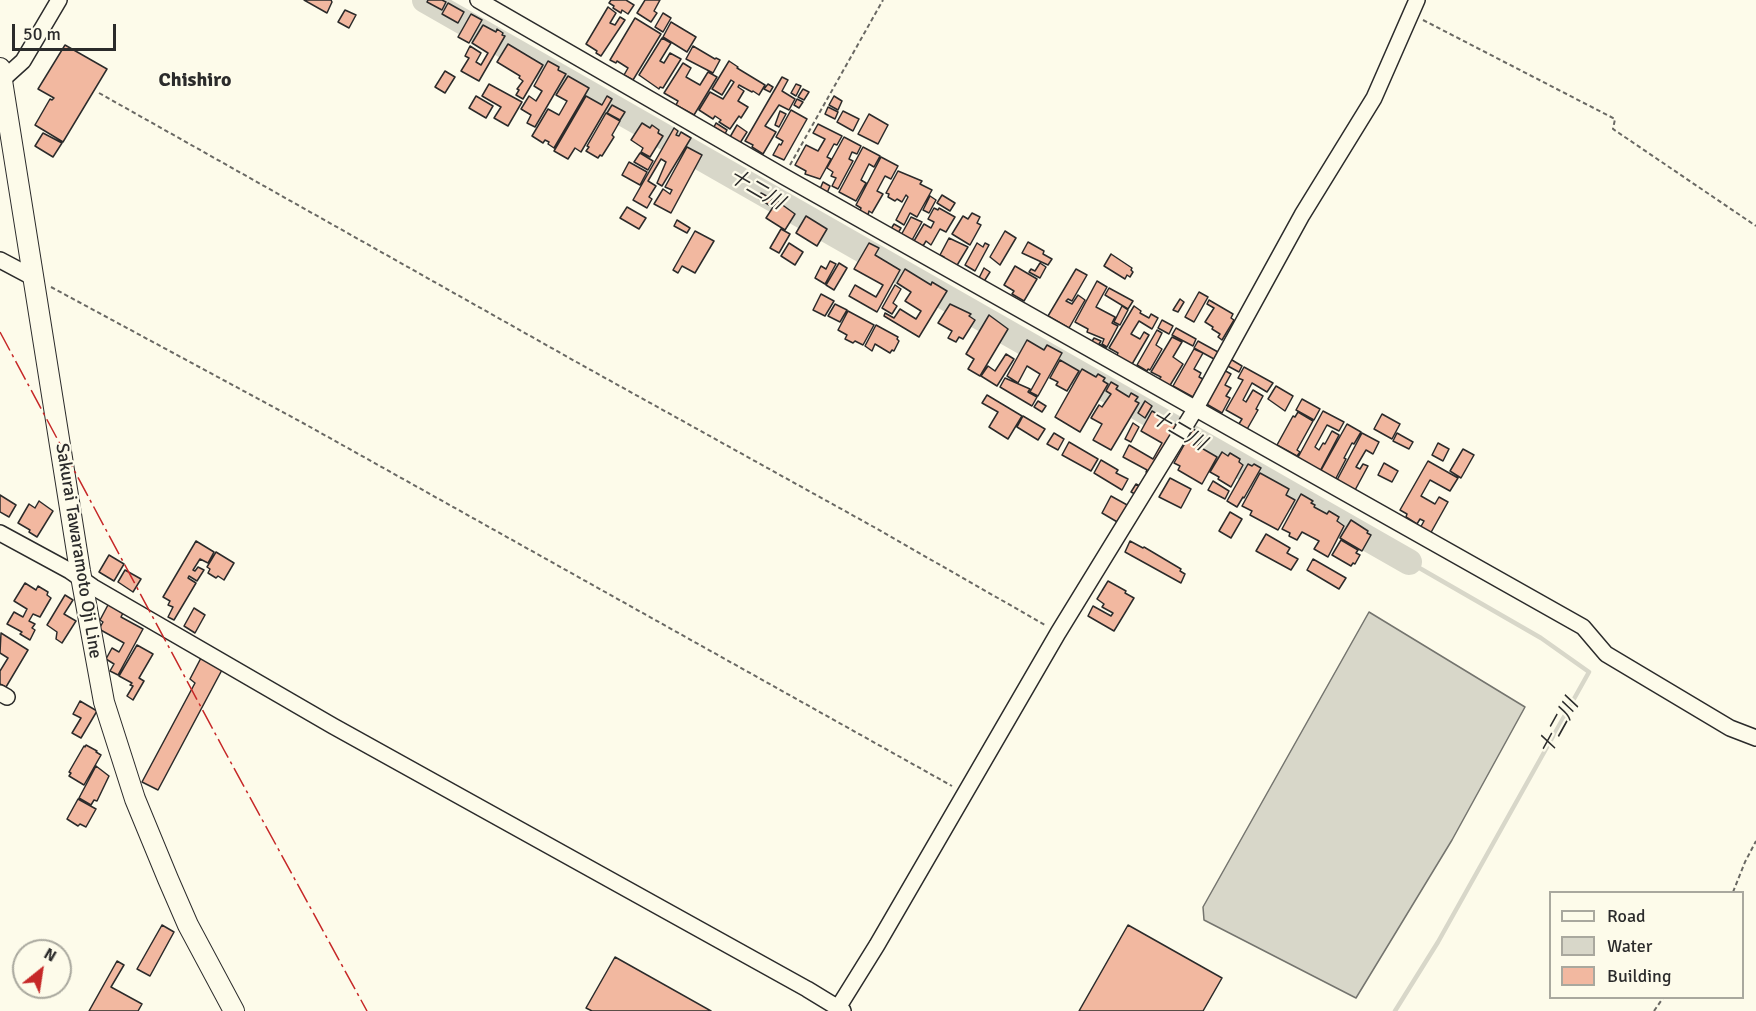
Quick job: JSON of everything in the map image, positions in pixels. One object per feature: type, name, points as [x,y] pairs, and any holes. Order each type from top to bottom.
[{"type":"main road","name":"Sakurai Tawaramoto Oji Line","points":[[1,74],[82,579],[104,702],[135,799],[188,925],[234,1011]]},
{"type":"street","points":[[1,74],[23,60],[58,0]]},
{"type":"street","points":[[478,0],[783,176],[1583,627],[1606,654],[1730,728],[1756,738]]},
{"type":"street","points":[[0,533],[323,720],[807,989],[839,1010],[1059,633],[1196,408],[1302,215],[1374,98],[1414,7]]},
{"type":"street","points":[[0,260],[34,278]]},
{"type":"path","points":[[783,176],[883,0]]},
{"type":"path","points":[[1414,7],[1615,118],[1613,129],[1756,226]]},
{"type":"path","points":[[99,93],[862,520],[1059,633]]},
{"type":"path","points":[[34,278],[303,423],[965,793]]},
{"type":"path","points":[[1732,891],[1756,841]]},
{"type":"water","points":[[1369,612],[1525,707],[1452,840],[1356,998],[1204,920],[1203,907]]},
{"type":"building","points":[[304,0],[331,0],[332,2],[327,13]]},
{"type":"building","points":[[428,0],[446,2],[442,10],[427,2]]},
{"type":"building","points":[[611,0],[626,0],[634,5],[628,14],[622,10],[621,13],[609,3]]},
{"type":"building","points":[[645,0],[660,0],[654,11],[657,13],[651,22],[637,13]]},
{"type":"building","points":[[448,3],[464,12],[458,23],[442,14]]},
{"type":"building","points":[[608,7],[616,13],[610,23],[615,25],[620,17],[625,20],[601,56],[586,44]]},
{"type":"building","points":[[345,10],[356,15],[349,28],[338,22]]},
{"type":"building","points":[[663,13],[671,18],[663,32],[655,27]]},
{"type":"building","points":[[471,14],[482,20],[469,43],[458,37]]},
{"type":"building","points":[[635,18],[661,34],[633,80],[624,75],[628,68],[617,61],[616,63],[610,60]]},
{"type":"building","points":[[671,22],[696,37],[687,52],[663,37]]},
{"type":"building","points":[[483,25],[496,32],[497,29],[505,36],[479,81],[461,71],[469,58],[465,56],[470,46],[481,53],[476,62],[481,65],[488,53],[472,43]]},
{"type":"building","points":[[662,38],[671,43],[660,61],[664,63],[670,53],[681,59],[663,88],[659,89],[639,75]]},
{"type":"building","points":[[508,44],[543,65],[523,99],[516,95],[523,81],[519,78],[520,76],[497,62]]},
{"type":"building","points":[[65,45],[107,69],[63,142],[35,125],[50,99],[54,98],[38,89]]},
{"type":"building","points":[[693,46],[720,60],[713,73],[686,59]]},
{"type":"building","points":[[548,61],[566,74],[535,127],[527,123],[531,115],[521,109],[529,96],[536,101],[542,91],[534,86]]},
{"type":"building","points":[[729,61],[765,85],[759,95],[739,85],[738,87],[744,91],[738,101],[748,107],[730,129],[719,122],[721,120],[715,116],[713,119],[699,110],[710,92],[723,99],[734,82],[731,80],[722,95],[712,89]]},
{"type":"building","points":[[683,63],[691,68],[686,77],[700,85],[708,72],[717,77],[694,115],[676,105],[678,101],[664,93]]},
{"type":"building","points":[[445,71],[455,77],[445,93],[435,87]]},
{"type":"building","points":[[568,76],[589,88],[554,148],[548,144],[549,142],[545,140],[543,143],[532,136],[548,109],[559,115],[567,101],[556,95]]},
{"type":"building","points":[[782,77],[788,80],[782,91],[795,99],[789,110],[779,105],[765,126],[776,132],[763,154],[745,141]]},
{"type":"building","points":[[489,84],[522,102],[508,126],[494,118],[501,107],[482,96]]},
{"type":"building","points":[[768,84],[773,87],[770,92],[764,89]]},
{"type":"building","points":[[796,84],[801,86],[796,96],[791,93]]},
{"type":"building","points":[[803,89],[809,92],[804,100],[798,97]]},
{"type":"building","points":[[476,96],[493,106],[486,118],[469,108]]},
{"type":"building","points":[[586,96],[602,105],[607,96],[612,99],[581,152],[575,148],[568,159],[554,151]]},
{"type":"building","points":[[834,96],[842,101],[838,110],[829,105]]},
{"type":"building","points":[[797,99],[803,102],[799,108],[794,105]]},
{"type":"building","points":[[612,105],[625,112],[620,120],[607,113]]},
{"type":"building","points":[[828,107],[838,112],[835,119],[825,114]]},
{"type":"building","points":[[791,110],[807,119],[784,160],[773,155],[783,141],[776,137]]},
{"type":"building","points":[[780,111],[786,114],[779,127],[775,125]]},
{"type":"building","points":[[843,111],[859,119],[853,131],[837,122]]},
{"type":"building","points":[[606,113],[620,121],[612,135],[614,137],[602,156],[598,158],[586,151]]},
{"type":"building","points":[[869,114],[888,125],[878,144],[858,134]]},
{"type":"building","points":[[642,123],[650,128],[652,125],[663,136],[650,157],[641,152],[643,148],[631,140]]},
{"type":"building","points":[[716,123],[727,130],[725,134],[714,127]]},
{"type":"building","points":[[818,124],[842,136],[837,145],[834,144],[827,157],[831,159],[820,179],[805,174],[806,171],[795,165],[806,145],[818,151],[825,139],[813,133]]},
{"type":"building","points":[[737,125],[747,132],[740,143],[730,137]]},
{"type":"building","points":[[674,128],[678,131],[676,135],[679,136],[681,132],[691,138],[662,186],[657,183],[666,162],[661,159],[648,181],[656,186],[649,197],[652,199],[647,208],[633,200]]},
{"type":"building","points":[[43,133],[62,143],[53,157],[35,146]]},
{"type":"building","points":[[844,137],[861,146],[857,154],[852,152],[849,159],[853,161],[838,189],[832,186],[836,178],[831,176],[833,172],[827,168]]},
{"type":"building","points":[[687,147],[702,155],[671,213],[654,204],[663,189],[670,194],[672,190],[665,187]]},
{"type":"building","points":[[863,147],[880,156],[874,167],[869,164],[861,180],[866,183],[856,201],[839,192]]},
{"type":"building","points":[[640,153],[653,161],[648,170],[634,162]]},
{"type":"building","points":[[881,157],[898,166],[891,179],[885,176],[877,191],[883,194],[872,213],[869,211],[868,215],[860,211],[861,208],[856,205]]},
{"type":"building","points":[[629,162],[647,172],[640,185],[622,175]]},
{"type":"building","points":[[898,171],[922,181],[920,184],[932,190],[917,217],[910,213],[904,225],[896,220],[908,197],[906,195],[902,202],[897,199],[895,201],[886,193]]},
{"type":"building","points":[[823,182],[830,186],[827,193],[820,189]]},
{"type":"building","points":[[761,193],[772,199],[769,205],[758,198]]},
{"type":"building","points":[[942,195],[955,203],[950,211],[937,203]]},
{"type":"building","points":[[930,196],[936,200],[929,213],[923,210]]},
{"type":"building","points":[[777,201],[795,214],[785,230],[766,218]]},
{"type":"building","points":[[627,207],[646,218],[639,229],[620,218]]},
{"type":"building","points":[[934,208],[938,210],[939,208],[955,217],[946,232],[940,229],[931,245],[926,241],[923,246],[914,241],[924,224],[931,228],[934,222],[928,219]]},
{"type":"building","points":[[972,213],[980,217],[977,223],[981,225],[970,245],[952,234],[963,216],[968,219]]},
{"type":"building","points":[[806,216],[827,229],[817,246],[796,233]]},
{"type":"building","points":[[911,217],[922,222],[911,242],[900,237]]},
{"type":"building","points":[[677,220],[690,228],[687,233],[674,226]]},
{"type":"building","points":[[894,224],[901,228],[898,233],[891,229]]},
{"type":"building","points":[[781,229],[790,234],[779,253],[770,248]]},
{"type":"building","points":[[695,231],[714,241],[695,273],[682,266],[678,273],[673,270]]},
{"type":"building","points":[[1005,231],[1016,238],[1000,265],[990,257]]},
{"type":"building","points":[[949,238],[968,247],[956,267],[940,255]]},
{"type":"building","points":[[1028,242],[1044,251],[1043,254],[1052,259],[1048,265],[1022,253]]},
{"type":"building","points":[[789,243],[803,252],[795,265],[781,256]]},
{"type":"building","points":[[869,243],[879,248],[875,255],[900,270],[877,312],[849,296],[855,285],[876,297],[883,285],[854,269]]},
{"type":"building","points":[[977,243],[983,247],[985,243],[989,245],[975,271],[965,265]]},
{"type":"building","points":[[1111,254],[1132,268],[1133,272],[1130,277],[1127,275],[1125,279],[1104,266]]},
{"type":"building","points":[[830,261],[836,264],[825,284],[815,278],[821,266],[826,269]]},
{"type":"building","points":[[839,263],[847,268],[834,290],[826,285]]},
{"type":"building","points":[[1040,263],[1046,267],[1040,278],[1029,272],[1031,269],[1035,271]]},
{"type":"building","points":[[1015,266],[1037,279],[1024,301],[1012,294],[1014,291],[1004,285]]},
{"type":"building","points":[[984,268],[990,272],[983,283],[978,280]]},
{"type":"building","points":[[905,269],[931,285],[932,282],[947,291],[919,337],[884,316],[885,313],[894,318],[900,309],[916,319],[921,311],[905,301],[911,292],[897,283]]},
{"type":"building","points":[[1076,269],[1087,275],[1072,301],[1068,299],[1066,301],[1072,304],[1078,295],[1085,300],[1069,328],[1048,316]]},
{"type":"building","points":[[1097,281],[1107,287],[1096,307],[1115,317],[1112,323],[1118,326],[1107,347],[1102,344],[1104,339],[1087,332],[1088,329],[1075,322]]},
{"type":"building","points":[[895,285],[901,289],[893,303],[897,306],[892,314],[882,308]]},
{"type":"building","points":[[1109,288],[1133,301],[1128,309],[1105,295]]},
{"type":"building","points":[[1199,292],[1208,297],[1194,322],[1185,317]]},
{"type":"building","points":[[821,294],[834,301],[825,316],[813,310]]},
{"type":"building","points":[[1180,299],[1184,302],[1178,312],[1173,310]]},
{"type":"building","points":[[1209,300],[1233,314],[1231,318],[1234,320],[1222,340],[1218,337],[1220,334],[1205,322],[1214,308],[1207,304]]},
{"type":"building","points":[[835,304],[847,310],[840,322],[828,316]]},
{"type":"building","points":[[950,304],[971,314],[969,316],[975,320],[963,339],[959,337],[956,342],[948,338],[952,331],[938,323]]},
{"type":"building","points":[[1122,306],[1128,310],[1120,325],[1114,322]]},
{"type":"building","points":[[1134,306],[1149,318],[1151,314],[1158,318],[1152,329],[1139,321],[1131,334],[1140,339],[1144,332],[1149,335],[1131,366],[1116,357],[1118,353],[1109,348]]},
{"type":"building","points":[[848,311],[874,325],[863,345],[845,339],[847,335],[838,330]]},
{"type":"building","points":[[989,315],[1008,329],[980,376],[968,369],[974,359],[966,354]]},
{"type":"building","points":[[1162,320],[1173,326],[1169,334],[1158,328]]},
{"type":"building","points":[[876,325],[898,337],[899,341],[894,351],[890,353],[875,344],[872,351],[865,346]]},
{"type":"building","points":[[1176,328],[1196,339],[1193,346],[1172,335]]},
{"type":"building","points":[[1157,330],[1162,333],[1156,345],[1162,349],[1150,370],[1147,371],[1137,365]]},
{"type":"building","points":[[1172,337],[1182,342],[1173,357],[1183,364],[1169,387],[1159,379],[1161,377],[1151,372]]},
{"type":"building","points":[[1094,338],[1101,341],[1099,344],[1106,348],[1105,351],[1091,343]]},
{"type":"building","points":[[1027,340],[1044,350],[1047,345],[1062,353],[1038,396],[1030,392],[1040,374],[1027,366],[1018,383],[1007,376]]},
{"type":"building","points":[[1198,341],[1218,352],[1214,359],[1194,348]]},
{"type":"building","points":[[1194,349],[1203,353],[1194,369],[1201,373],[1199,377],[1203,379],[1193,397],[1173,386]]},
{"type":"building","points":[[1006,354],[1014,359],[997,386],[981,376],[988,366],[995,371]]},
{"type":"building","points":[[1227,357],[1242,366],[1239,372],[1224,364]]},
{"type":"building","points":[[1060,360],[1079,371],[1067,391],[1056,385],[1058,382],[1050,378]]},
{"type":"building","points":[[1244,367],[1273,383],[1267,392],[1252,383],[1243,400],[1246,402],[1253,390],[1263,396],[1246,431],[1237,427],[1242,419],[1226,410],[1243,380],[1238,378]]},
{"type":"building","points":[[1082,369],[1096,377],[1098,374],[1105,378],[1103,381],[1108,384],[1080,432],[1055,417]]},
{"type":"building","points":[[1222,369],[1231,374],[1225,385],[1231,388],[1226,396],[1230,398],[1222,413],[1203,402]]},
{"type":"building","points":[[1005,378],[1030,389],[1028,392],[1037,397],[1032,406],[1000,387]]},
{"type":"building","points":[[1111,382],[1118,386],[1116,389],[1129,397],[1131,393],[1138,397],[1135,401],[1139,403],[1111,450],[1093,440],[1102,424],[1091,418],[1099,405],[1102,407],[1111,394],[1106,391]]},
{"type":"building","points":[[1276,386],[1293,396],[1285,411],[1268,399]]},
{"type":"building","points":[[987,395],[1022,416],[1008,439],[989,427],[998,412],[982,403]]},
{"type":"building","points":[[1302,399],[1320,409],[1314,420],[1296,410]]},
{"type":"building","points":[[1038,401],[1046,406],[1042,412],[1034,407]]},
{"type":"building","points":[[1145,401],[1152,406],[1145,418],[1138,413]]},
{"type":"building","points":[[1152,411],[1180,427],[1154,476],[1123,457],[1129,445],[1153,459],[1162,443],[1141,431]]},
{"type":"building","points":[[1323,411],[1344,422],[1339,431],[1327,425],[1315,447],[1319,450],[1332,431],[1339,435],[1319,473],[1296,461]]},
{"type":"building","points":[[1298,412],[1313,421],[1297,450],[1300,452],[1297,456],[1277,445],[1293,416],[1295,417]]},
{"type":"building","points":[[1382,414],[1400,424],[1392,439],[1374,429]]},
{"type":"building","points":[[1023,416],[1045,429],[1038,440],[1017,427]]},
{"type":"building","points":[[1133,423],[1139,427],[1131,442],[1125,439]]},
{"type":"building","points":[[1347,424],[1361,432],[1354,444],[1352,443],[1334,482],[1319,474]]},
{"type":"building","points":[[1193,429],[1204,436],[1198,446],[1217,457],[1202,484],[1178,470],[1180,466],[1174,463]]},
{"type":"building","points":[[1054,433],[1064,439],[1058,450],[1047,444]]},
{"type":"building","points":[[1362,433],[1379,442],[1373,454],[1366,450],[1356,467],[1360,469],[1363,464],[1368,466],[1354,492],[1336,482]]},
{"type":"building","points":[[1397,433],[1413,442],[1409,449],[1393,441]]},
{"type":"building","points":[[1069,442],[1098,459],[1091,471],[1062,455]]},
{"type":"building","points":[[1438,443],[1449,449],[1443,461],[1432,455]]},
{"type":"building","points":[[1463,449],[1474,455],[1461,478],[1450,471]]},
{"type":"building","points":[[1222,452],[1228,456],[1230,453],[1240,459],[1239,462],[1243,465],[1231,487],[1210,472]]},
{"type":"building","points":[[1101,460],[1118,470],[1116,473],[1128,479],[1122,490],[1094,473]]},
{"type":"building","points":[[1428,461],[1458,478],[1450,491],[1430,480],[1421,496],[1435,504],[1439,497],[1448,502],[1429,536],[1419,530],[1424,521],[1420,519],[1417,524],[1400,510]]},
{"type":"building","points":[[1384,463],[1398,471],[1392,482],[1378,475]]},
{"type":"building","points":[[1248,464],[1261,468],[1237,507],[1227,501]]},
{"type":"building","points":[[1260,473],[1289,489],[1286,495],[1295,500],[1278,530],[1250,515],[1252,511],[1242,506]]},
{"type":"building","points":[[1170,478],[1191,489],[1181,508],[1159,497]]},
{"type":"building","points":[[1213,481],[1229,491],[1225,499],[1208,490]]},
{"type":"building","points":[[1136,484],[1144,488],[1139,496],[1131,492]]},
{"type":"building","points":[[1301,494],[1313,501],[1311,503],[1315,505],[1314,507],[1327,514],[1329,511],[1339,517],[1337,521],[1344,526],[1328,557],[1314,549],[1319,541],[1302,532],[1297,540],[1282,529]]},
{"type":"building","points":[[0,495],[16,505],[9,517],[0,512]]},
{"type":"building","points":[[1111,496],[1129,506],[1119,523],[1102,513]]},
{"type":"building","points":[[39,501],[53,511],[37,537],[18,523],[29,504],[35,508]]},
{"type":"building","points":[[1230,512],[1242,519],[1231,538],[1219,531]]},
{"type":"building","points":[[1351,520],[1371,535],[1362,551],[1340,538]]},
{"type":"building","points":[[1266,534],[1290,548],[1287,553],[1298,559],[1291,570],[1256,551]]},
{"type":"building","points":[[1341,540],[1358,550],[1356,553],[1360,555],[1355,564],[1351,566],[1332,555]]},
{"type":"building","points":[[196,541],[214,552],[208,563],[200,559],[193,570],[195,571],[198,567],[204,570],[197,581],[189,576],[188,578],[196,583],[174,620],[168,617],[173,607],[168,605],[170,601],[163,597]]},
{"type":"building","points":[[1130,541],[1181,569],[1180,571],[1185,574],[1181,583],[1125,552]]},
{"type":"building","points":[[216,552],[234,563],[224,580],[208,573],[210,569],[207,567]]},
{"type":"building","points":[[109,555],[124,564],[114,581],[99,572]]},
{"type":"building","points":[[1313,559],[1346,578],[1339,589],[1307,570]]},
{"type":"building","points":[[125,570],[141,579],[133,592],[118,582]]},
{"type":"building","points":[[1108,581],[1134,598],[1114,631],[1088,616],[1093,606],[1111,616],[1113,613],[1102,607],[1104,604],[1097,599]]},
{"type":"building","points":[[25,583],[36,590],[38,586],[48,592],[47,595],[51,598],[40,617],[33,614],[29,621],[35,624],[30,640],[20,634],[22,632],[7,624],[14,612],[23,617],[27,609],[14,601]]},
{"type":"building","points":[[65,595],[73,600],[64,614],[76,621],[62,643],[56,639],[57,632],[47,625]]},
{"type":"building","points":[[109,603],[124,611],[121,617],[143,629],[118,675],[110,671],[114,664],[106,659],[112,648],[119,652],[124,643],[99,629],[103,622],[100,620]]},
{"type":"building","points":[[194,608],[205,615],[195,633],[184,626]]},
{"type":"building","points":[[1,633],[28,650],[6,687],[0,684],[0,671],[8,658],[0,653]]},
{"type":"building","points":[[137,645],[153,654],[139,678],[144,681],[133,700],[127,696],[133,686],[130,685],[132,683],[119,676]]},
{"type":"building","points":[[202,656],[223,668],[158,790],[142,782],[195,683],[190,679]]},
{"type":"building","points":[[80,701],[97,711],[81,738],[72,733],[81,718],[73,714]]},
{"type":"building","points":[[86,745],[101,755],[84,785],[69,776],[71,773],[69,772]]},
{"type":"building","points":[[96,766],[109,776],[97,801],[94,800],[91,805],[79,798]]},
{"type":"building","points":[[78,799],[96,809],[86,827],[80,824],[78,826],[67,819]]},
{"type":"building","points":[[162,925],[174,932],[150,976],[137,969]]},
{"type":"building","points":[[1128,925],[1222,978],[1203,1011],[1079,1011]]},
{"type":"building","points":[[615,957],[711,1011],[592,1011],[586,1008]]},
{"type":"building","points":[[117,961],[124,965],[111,987],[142,1004],[138,1011],[89,1011]]},
{"type":"waterway","name":"十二川","points":[[425,0],[1409,562]]},
{"type":"waterway","name":"十二川","points":[[1395,1011],[1438,942],[1589,672],[1541,638],[1409,562]]},
{"type":"power","points":[[0,332],[367,1011]]},
{"type":"district","name":"Chishiro","points":[[195,81]]}]
